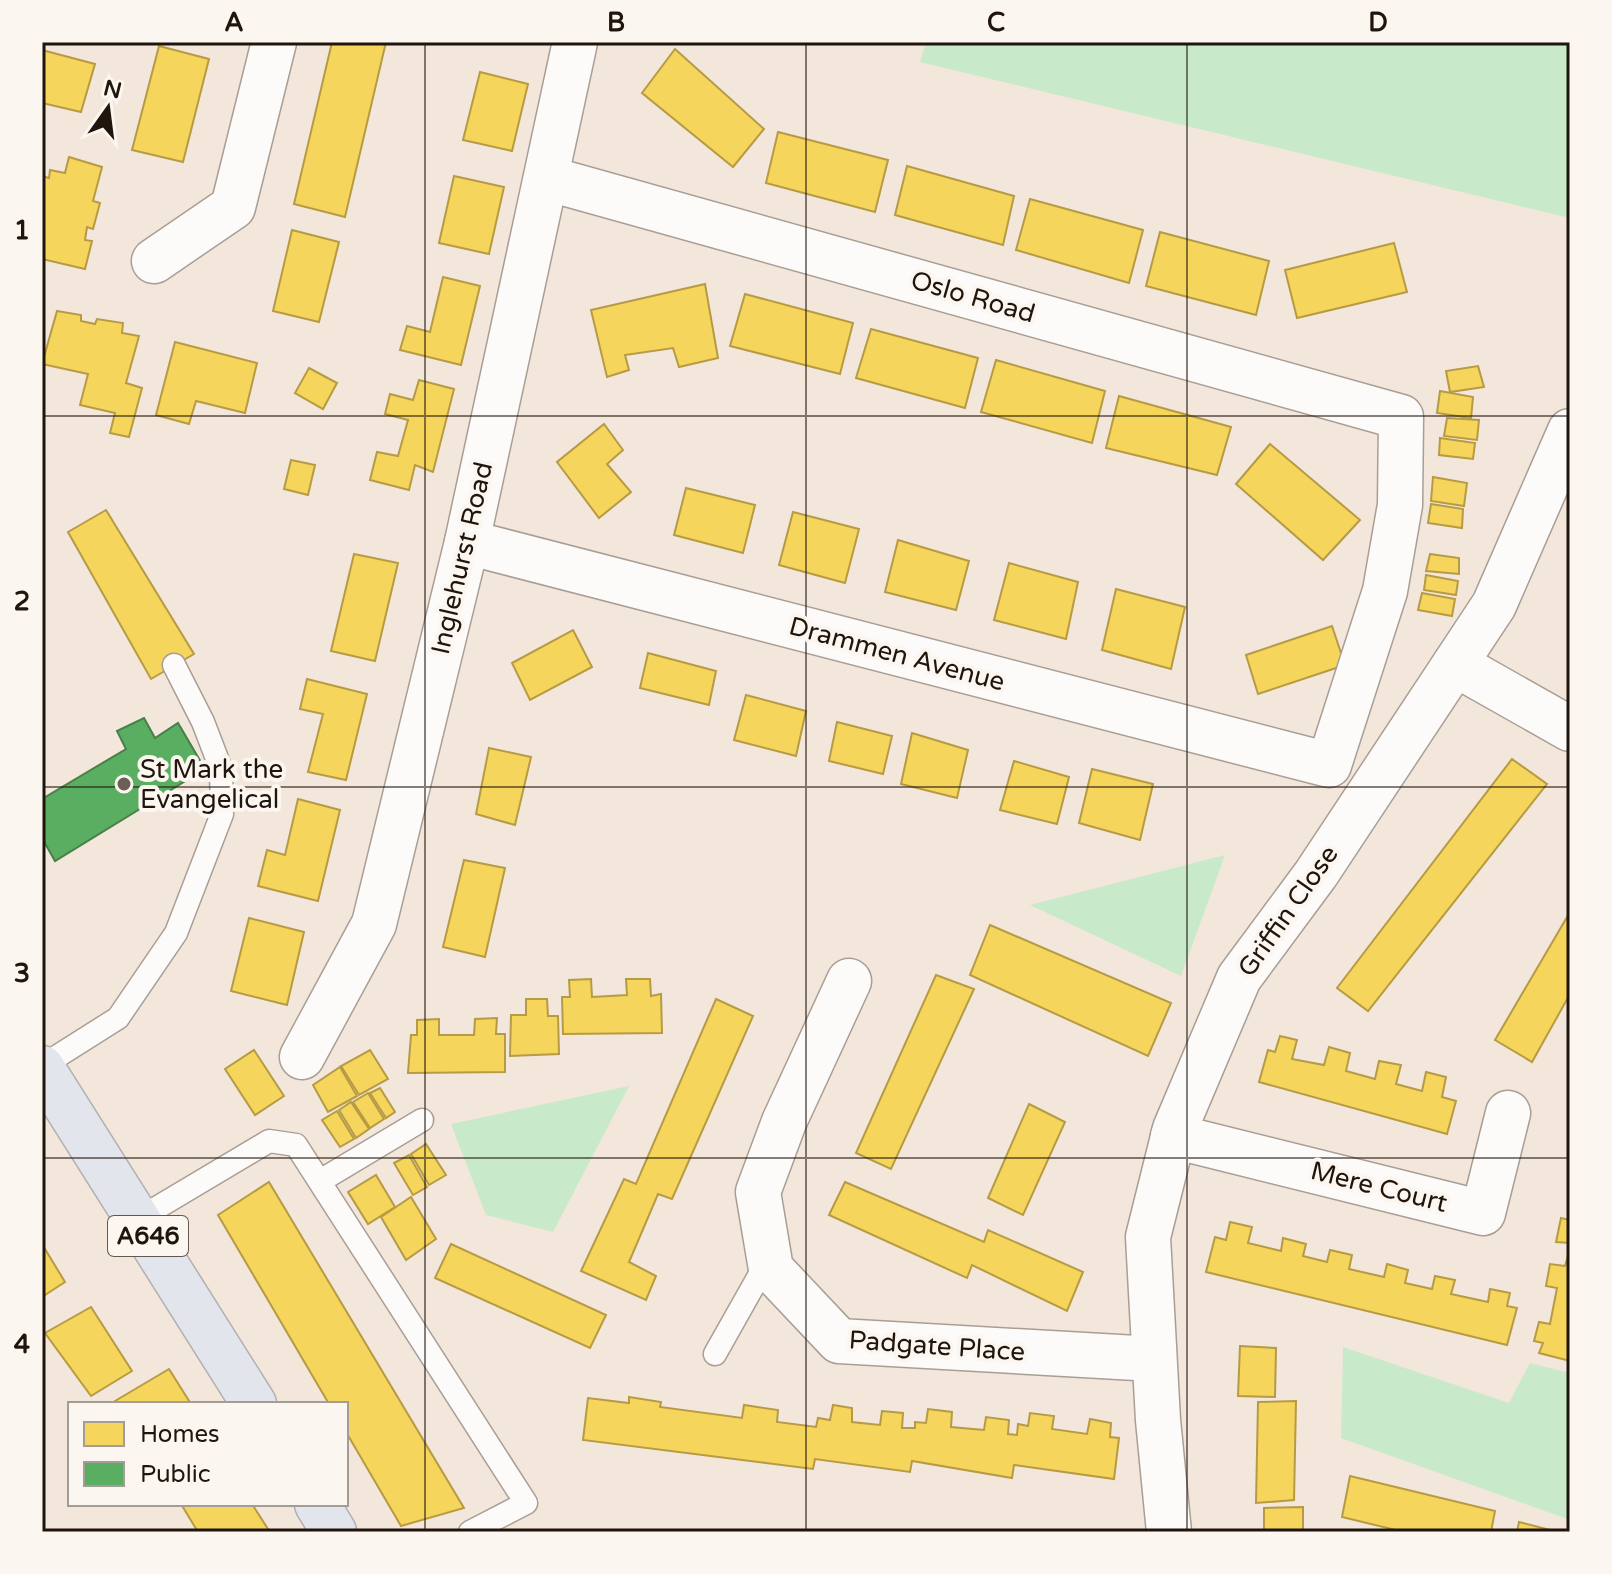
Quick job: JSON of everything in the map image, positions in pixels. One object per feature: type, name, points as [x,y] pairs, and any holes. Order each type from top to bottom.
[{"type":"highway","name":"A646","points":[[42,1067],[253,1402]]},
{"type":"highway","points":[[318,1506],[334,1532]]},
{"type":"street","points":[[154,261],[233,207],[274,42]]},
{"type":"street","name":"Inglehurst Road","points":[[302,1057],[374,924],[467,542],[575,42]]},
{"type":"street","name":"Oslo Road","points":[[546,178],[1401,417],[1400,505],[1385,591],[1329,765]]},
{"type":"street","name":"Griffin Close","points":[[1169,1532],[1154,1359],[1148,1237],[1173,1136],[1239,978],[1316,874],[1494,605],[1570,431]]},
{"type":"street","name":"Drammen Avenue","points":[[467,542],[1329,765]]},
{"type":"street","points":[[1455,664],[1570,729]]},
{"type":"street","name":"Padgate Place","points":[[849,981],[784,1122],[758,1192],[771,1269],[839,1341],[1154,1359]]},
{"type":"street","name":"Mere Court","points":[[1173,1136],[1483,1213],[1508,1113]]},
{"type":"lane","points":[[42,1067],[118,1018],[176,933],[222,814],[221,769],[203,722],[174,665]]},
{"type":"lane","points":[[320,1181],[422,1120]]},
{"type":"lane","points":[[138,1219],[269,1141],[296,1145],[526,1503],[470,1532]]},
{"type":"lane","points":[[715,1354],[769,1259]]},
{"type":"green space","points":[[926,42],[1570,42],[1570,218],[920,62]]},
{"type":"green space","points":[[1225,855],[1181,976],[1030,905]]},
{"type":"green space","points":[[629,1086],[553,1232],[486,1215],[451,1124]]},
{"type":"green space","points":[[1343,1347],[1509,1403],[1530,1363],[1570,1373],[1570,1520],[1341,1438]]},
{"type":"building: Homes","points":[[332,42],[386,42],[345,217],[294,204]]},
{"type":"building: Homes","points":[[159,46],[209,59],[183,162],[132,150]]},
{"type":"building: Homes","points":[[675,49],[764,129],[733,167],[642,93]]},
{"type":"building: Homes","points":[[42,50],[95,64],[81,112],[42,103]]},
{"type":"building: Homes","points":[[480,72],[528,84],[512,151],[463,140]]},
{"type":"building: Homes","points":[[778,132],[888,160],[875,212],[766,183]]},
{"type":"building: Homes","points":[[69,157],[102,167],[93,201],[100,203],[93,229],[87,227],[85,240],[92,241],[85,269],[42,259],[42,176],[49,178],[50,170],[65,173]]},
{"type":"building: Homes","points":[[907,166],[1014,196],[1003,245],[895,215]]},
{"type":"building: Homes","points":[[454,176],[504,187],[489,254],[439,243]]},
{"type":"building: Homes","points":[[1030,199],[1143,230],[1129,283],[1016,250]]},
{"type":"building: Homes","points":[[292,230],[339,242],[319,322],[273,311]]},
{"type":"building: Homes","points":[[1160,232],[1269,261],[1256,315],[1146,286]]},
{"type":"building: Homes","points":[[1394,243],[1407,292],[1297,318],[1285,270]]},
{"type":"building: Homes","points":[[443,277],[480,286],[461,365],[400,350],[407,326],[430,332]]},
{"type":"building: Homes","points":[[705,284],[718,358],[679,367],[673,348],[625,355],[629,370],[607,377],[591,310]]},
{"type":"building: Homes","points":[[745,294],[853,323],[840,374],[730,346]]},
{"type":"building: Homes","points":[[57,311],[81,315],[81,321],[95,324],[97,319],[123,323],[122,333],[139,336],[126,383],[142,388],[129,437],[110,433],[115,413],[80,405],[88,374],[42,364]]},
{"type":"building: Homes","points":[[871,329],[978,358],[965,408],[856,378]]},
{"type":"building: Homes","points":[[175,342],[257,363],[245,413],[196,401],[189,424],[156,415]]},
{"type":"building: Homes","points":[[996,360],[1105,391],[1092,443],[981,412]]},
{"type":"building: Homes","points":[[1478,366],[1484,387],[1450,392],[1446,371]]},
{"type":"building: Homes","points":[[309,368],[337,383],[323,409],[295,393]]},
{"type":"building: Homes","points":[[419,380],[454,389],[433,472],[415,465],[409,490],[370,480],[377,452],[398,456],[408,420],[385,414],[390,394],[413,400]]},
{"type":"building: Homes","points":[[1440,391],[1473,397],[1471,418],[1437,413]]},
{"type":"building: Homes","points":[[1119,396],[1231,427],[1217,475],[1106,448]]},
{"type":"building: Homes","points":[[1447,418],[1479,420],[1477,440],[1444,436]]},
{"type":"building: Homes","points":[[604,424],[623,450],[607,464],[631,492],[599,518],[557,462]]},
{"type":"building: Homes","points":[[1440,438],[1475,443],[1473,459],[1439,455]]},
{"type":"building: Homes","points":[[1270,444],[1360,520],[1323,560],[1236,484]]},
{"type":"building: Homes","points":[[291,460],[315,465],[308,495],[284,489]]},
{"type":"building: Homes","points":[[1433,477],[1467,483],[1464,506],[1431,501]]},
{"type":"building: Homes","points":[[686,488],[755,505],[743,553],[674,535]]},
{"type":"building: Homes","points":[[1431,504],[1463,509],[1462,528],[1428,523]]},
{"type":"building: Homes","points":[[106,510],[194,654],[151,679],[68,532]]},
{"type":"building: Homes","points":[[793,512],[859,529],[845,583],[779,565]]},
{"type":"building: Homes","points":[[898,540],[969,561],[956,610],[885,592]]},
{"type":"building: Homes","points":[[354,554],[398,563],[375,661],[331,651]]},
{"type":"building: Homes","points":[[1430,554],[1459,558],[1459,574],[1426,571]]},
{"type":"building: Homes","points":[[1009,563],[1078,582],[1066,639],[994,620]]},
{"type":"building: Homes","points":[[1426,575],[1458,581],[1456,595],[1424,590]]},
{"type":"building: Homes","points":[[1116,589],[1185,607],[1171,669],[1102,650]]},
{"type":"building: Homes","points":[[1422,593],[1455,599],[1452,616],[1418,610]]},
{"type":"building: Homes","points":[[1332,626],[1345,665],[1258,694],[1246,655]]},
{"type":"building: Homes","points":[[573,630],[592,667],[530,700],[512,663]]},
{"type":"building: Homes","points":[[648,653],[716,671],[709,705],[640,688]]},
{"type":"building: Homes","points":[[307,679],[367,694],[346,780],[308,772],[323,714],[300,709]]},
{"type":"building: Homes","points":[[746,695],[806,711],[796,756],[734,740]]},
{"type":"building: Homes","points":[[837,722],[892,736],[883,774],[829,761]]},
{"type":"building: Homes","points":[[912,733],[968,750],[957,798],[901,784]]},
{"type":"building: Homes","points":[[489,748],[531,757],[515,825],[476,814]]},
{"type":"building: Homes","points":[[1512,759],[1547,784],[1368,1011],[1337,988]]},
{"type":"building: Homes","points":[[1014,761],[1069,777],[1057,824],[1000,810]]},
{"type":"building: Homes","points":[[1092,769],[1153,784],[1140,840],[1079,823]]},
{"type":"building: Homes","points":[[298,799],[340,810],[318,901],[258,886],[267,850],[285,855]]},
{"type":"building: Homes","points":[[464,860],[505,868],[485,957],[443,947]]},
{"type":"building: Homes","points":[[1570,912],[1570,994],[1532,1062],[1495,1040]]},
{"type":"building: Homes","points":[[249,918],[304,932],[287,1005],[231,991]]},
{"type":"building: Homes","points":[[990,925],[1171,1003],[1148,1056],[970,975]]},
{"type":"building: Homes","points":[[936,975],[974,989],[891,1169],[856,1153]]},
{"type":"building: Homes","points":[[591,979],[592,997],[627,995],[626,979],[650,979],[651,996],[661,994],[662,1033],[563,1034],[562,997],[570,997],[569,980]]},
{"type":"building: Homes","points":[[526,999],[547,999],[548,1016],[558,1016],[559,1054],[510,1056],[511,1015],[526,1015]]},
{"type":"building: Homes","points":[[716,999],[753,1016],[672,1199],[658,1194],[629,1262],[656,1276],[646,1300],[581,1271],[624,1179],[636,1184]]},
{"type":"building: Homes","points":[[497,1018],[496,1034],[505,1034],[505,1072],[408,1073],[411,1035],[417,1035],[417,1020],[439,1019],[439,1035],[474,1035],[475,1019]]},
{"type":"building: Homes","points":[[1280,1036],[1297,1040],[1292,1059],[1324,1065],[1329,1047],[1350,1053],[1346,1071],[1375,1079],[1379,1061],[1401,1065],[1396,1084],[1422,1091],[1426,1072],[1446,1077],[1442,1097],[1456,1101],[1447,1134],[1259,1082],[1268,1050],[1275,1052]]},
{"type":"building: Homes","points":[[254,1050],[284,1096],[255,1115],[225,1069]]},
{"type":"building: Homes","points":[[370,1050],[388,1079],[359,1095],[341,1066]]},
{"type":"building: Homes","points":[[340,1067],[357,1096],[328,1112],[313,1085]]},
{"type":"building: Homes","points":[[380,1088],[395,1112],[386,1118],[370,1093]]},
{"type":"building: Homes","points":[[368,1093],[384,1119],[370,1128],[353,1102]]},
{"type":"building: Homes","points":[[351,1102],[369,1129],[356,1138],[339,1110]]},
{"type":"building: Homes","points":[[1029,1104],[1065,1122],[1023,1215],[988,1198]]},
{"type":"building: Homes","points":[[337,1111],[354,1139],[340,1147],[322,1120]]},
{"type":"building: Homes","points":[[426,1144],[446,1175],[429,1185],[411,1154]]},
{"type":"building: Homes","points":[[409,1155],[427,1187],[413,1195],[394,1163]]},
{"type":"building: Homes","points":[[376,1175],[395,1207],[368,1224],[348,1192]]},
{"type":"building: Homes","points":[[269,1182],[464,1508],[401,1526],[348,1435],[348,1402],[328,1402],[218,1215]]},
{"type":"building: Homes","points":[[845,1182],[984,1242],[988,1230],[1083,1272],[1067,1311],[972,1265],[967,1278],[829,1215]]},
{"type":"building: Homes","points":[[411,1197],[436,1239],[406,1260],[381,1217]]},
{"type":"building: Homes","points":[[1561,1218],[1570,1220],[1570,1243],[1556,1242]]},
{"type":"building: Homes","points":[[1230,1222],[1252,1227],[1248,1243],[1281,1251],[1283,1238],[1306,1244],[1303,1256],[1327,1262],[1330,1250],[1352,1255],[1349,1269],[1384,1277],[1387,1264],[1408,1270],[1405,1283],[1432,1289],[1435,1276],[1455,1280],[1451,1294],[1488,1302],[1490,1289],[1510,1293],[1507,1306],[1517,1308],[1507,1345],[1206,1272],[1215,1237],[1226,1240]]},
{"type":"building: Homes","points":[[42,1244],[65,1282],[42,1297]]},
{"type":"building: Homes","points":[[451,1244],[606,1315],[590,1348],[435,1278]]},
{"type":"building: Homes","points":[[1570,1249],[1570,1361],[1539,1353],[1543,1343],[1534,1341],[1539,1322],[1550,1324],[1557,1288],[1546,1286],[1550,1264],[1565,1266]]},
{"type":"building: Homes","points":[[91,1307],[132,1371],[91,1396],[45,1333]]},
{"type":"building: Homes","points":[[1240,1346],[1276,1348],[1275,1397],[1238,1396]]},
{"type":"building: Homes","points":[[169,1369],[190,1402],[116,1402]]},
{"type":"building: Homes","points":[[629,1397],[661,1402],[660,1407],[742,1418],[744,1405],[778,1410],[777,1422],[816,1427],[818,1418],[830,1420],[833,1405],[852,1408],[852,1422],[880,1425],[882,1411],[903,1413],[902,1428],[915,1428],[915,1422],[926,1423],[928,1409],[952,1412],[951,1427],[984,1430],[986,1417],[1009,1420],[1008,1434],[1017,1435],[1018,1424],[1028,1426],[1030,1413],[1054,1416],[1052,1429],[1087,1434],[1090,1419],[1111,1423],[1110,1437],[1119,1438],[1114,1479],[1014,1465],[1012,1478],[912,1461],[910,1472],[815,1459],[813,1469],[583,1440],[588,1398],[629,1403]]},
{"type":"building: Homes","points":[[1296,1401],[1294,1500],[1256,1503],[1258,1402]]},
{"type":"building: Homes","points":[[1350,1476],[1495,1511],[1491,1532],[1404,1532],[1342,1517]]},
{"type":"building: Homes","points":[[182,1506],[253,1506],[268,1529],[262,1532],[198,1532]]},
{"type":"building: Homes","points":[[1303,1507],[1303,1532],[1264,1532],[1264,1508]]},
{"type":"building: Homes","points":[[1519,1522],[1558,1532],[1517,1532]]},
{"type":"building: Public","name":"St Mark the Evangelical","points":[[144,718],[155,738],[178,723],[205,769],[55,861],[42,838],[42,799],[126,749],[117,731]]},
{"type":"place","name":"St Mark the Evangelical","points":[[124,784]]}]
